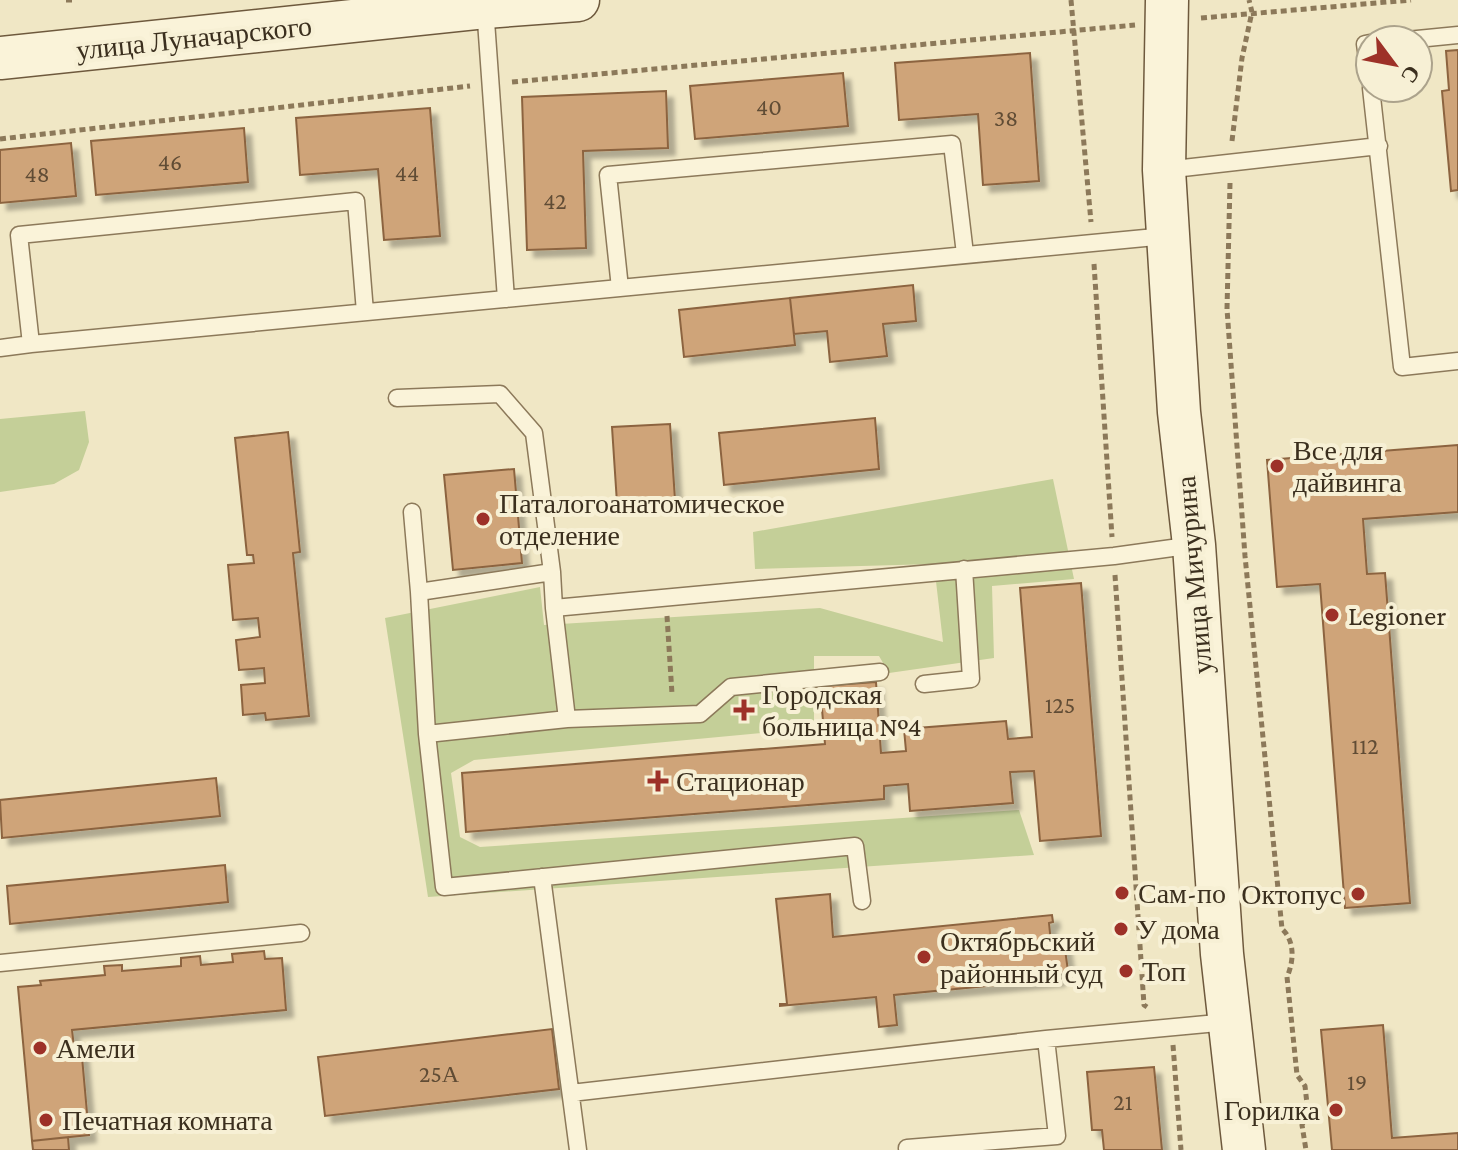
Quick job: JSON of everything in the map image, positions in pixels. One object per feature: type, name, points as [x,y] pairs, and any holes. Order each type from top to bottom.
[{"type":"main road","name":"улица Луначарского","points":[[0,58],[578,0]]},
{"type":"main road","name":"улица Мичурина","points":[[1167,11],[1164,170],[1167,236],[1179,412],[1194,545],[1228,1022],[1244,1150]]},
{"type":"lane","points":[[485,7],[506,299]]},
{"type":"lane","points":[[1434,37],[1458,35]]},
{"type":"lane","points":[[1373,104],[1402,367],[1458,361]]},
{"type":"lane","points":[[620,288],[608,175],[952,144],[965,254]]},
{"type":"lane","points":[[1164,170],[1379,146]]},
{"type":"lane","points":[[31,344],[19,235],[356,201],[365,312]]},
{"type":"lane","points":[[0,348],[1167,236]]},
{"type":"lane","points":[[397,398],[500,394],[534,433],[567,719]]},
{"type":"lane","points":[[412,512],[427,734],[444,887],[855,846],[862,901]]},
{"type":"lane","points":[[554,608],[1114,556],[1194,545]]},
{"type":"lane","points":[[924,684],[971,679],[964,569]]},
{"type":"lane","points":[[419,592],[552,572]]},
{"type":"lane","points":[[427,734],[567,719],[700,714],[731,687],[880,672]]},
{"type":"lane","points":[[542,877],[578,1150]]},
{"type":"lane","points":[[0,963],[301,933]]},
{"type":"lane","points":[[571,1093],[1046,1039],[1228,1022]]},
{"type":"lane","points":[[907,1148],[1057,1136],[1046,1039]]},
{"type":"path","points":[[66,0],[76,0]]},
{"type":"path","points":[[1071,0],[1092,241],[1144,1005],[1172,1028],[1181,1150]]},
{"type":"path","points":[[1249,0],[1252,12],[1242,58],[1231,163],[1227,309],[1245,556],[1282,929],[1290,936],[1293,964],[1287,977],[1297,1075],[1305,1086],[1308,1113],[1302,1125],[1306,1150]]},
{"type":"path","points":[[0,139],[491,84],[1075,30],[1167,11],[1252,12],[1411,0]]},
{"type":"path","points":[[666,598],[673,715]]},
{"type":"green space","points":[[85,411],[89,442],[79,470],[54,484],[0,492],[0,419]]},
{"type":"green space","points":[[1053,479],[1074,579],[992,586],[994,658],[889,673],[879,656],[814,656],[814,728],[474,760],[451,773],[460,837],[480,847],[1019,810],[1034,855],[428,897],[385,618],[540,587],[544,625],[820,608],[943,642],[934,564],[755,569],[753,532]]},
{"type":"building","points":[[1458,50],[1458,190],[1451,191],[1442,91],[1449,90],[1446,51]]},
{"type":"building","points":[[1030,53],[1039,181],[983,185],[978,114],[899,120],[895,63]]},
{"type":"building","points":[[843,73],[848,126],[695,139],[690,86]]},
{"type":"building","points":[[666,91],[668,148],[583,151],[586,248],[527,250],[522,97]]},
{"type":"building","points":[[430,108],[440,236],[384,240],[378,169],[300,175],[296,118]]},
{"type":"building","points":[[244,128],[248,182],[96,195],[91,141]]},
{"type":"building","points":[[71,143],[76,196],[0,203],[0,150]]},
{"type":"building","points":[[913,285],[916,321],[883,324],[887,356],[830,362],[827,331],[794,334],[790,298]]},
{"type":"building","points":[[790,298],[795,345],[684,357],[679,310]]},
{"type":"building","points":[[875,418],[879,469],[724,485],[719,433]]},
{"type":"building","points":[[670,424],[675,500],[617,503],[612,427]]},
{"type":"building","points":[[288,432],[300,552],[293,553],[309,716],[266,720],[265,713],[243,715],[241,685],[265,683],[264,668],[239,670],[236,640],[260,637],[258,618],[233,620],[228,565],[254,563],[253,555],[247,555],[235,438]]},
{"type":"building","points":[[1458,445],[1458,512],[1363,519],[1367,574],[1385,573],[1410,903],[1345,908],[1320,584],[1277,587],[1267,460]]},
{"type":"building","name":"Паталогоанатомическое отделение","points":[[514,469],[522,563],[453,570],[444,475]]},
{"type":"building","points":[[1081,583],[1101,836],[1040,841],[1034,771],[1010,772],[1013,803],[910,811],[908,784],[884,786],[884,799],[466,832],[462,773],[825,744],[820,686],[876,682],[881,753],[906,751],[904,729],[1006,721],[1008,739],[1032,737],[1020,588]]},
{"type":"building","points":[[216,778],[220,816],[2,838],[0,800]]},
{"type":"building","points":[[225,865],[228,902],[10,924],[7,886]]},
{"type":"building","name":"Октябрьский районный суд","points":[[830,894],[833,937],[1052,915],[1053,922],[1049,923],[1051,943],[1064,942],[1068,971],[1058,972],[1058,979],[894,995],[897,1025],[879,1027],[876,997],[780,1006],[787,1004],[776,899]]},
{"type":"building","points":[[264,951],[265,959],[282,958],[286,1010],[72,1030],[74,1047],[81,1046],[89,1135],[32,1141],[18,987],[41,985],[40,981],[105,975],[104,966],[122,965],[122,971],[181,966],[181,958],[200,956],[201,965],[233,962],[232,954]]},
{"type":"building","points":[[1383,1025],[1392,1138],[1458,1133],[1458,1150],[1332,1150],[1321,1030]]},
{"type":"building","points":[[552,1029],[559,1089],[325,1116],[318,1057]]},
{"type":"building","points":[[1154,1067],[1162,1150],[1104,1150],[1102,1130],[1092,1130],[1087,1072]]},
{"type":"building","points":[[68,1137],[69,1150],[33,1150],[32,1141]]},
{"type":"place","name":"Все для дайвинга","points":[[1277,466]]},
{"type":"place","name":"Паталогоанатомическое отделение","points":[[483,519]]},
{"type":"place","name":"Legioner","points":[[1332,615]]},
{"type":"place","name":"Городская больница №4","points":[[744,710]]},
{"type":"place","name":"Стационар","points":[[658,781]]},
{"type":"place","name":"Сам-по","points":[[1122,893]]},
{"type":"place","name":"Октопус","points":[[1358,894]]},
{"type":"place","name":"У дома","points":[[1121,929]]},
{"type":"place","name":"Октябрьский районный суд","points":[[924,957]]},
{"type":"place","name":"Топ","points":[[1126,971]]},
{"type":"place","name":"Амели","points":[[40,1048]]},
{"type":"place","name":"Горилка","points":[[1336,1110]]},
{"type":"place","name":"Печатная комната","points":[[46,1120]]}]
